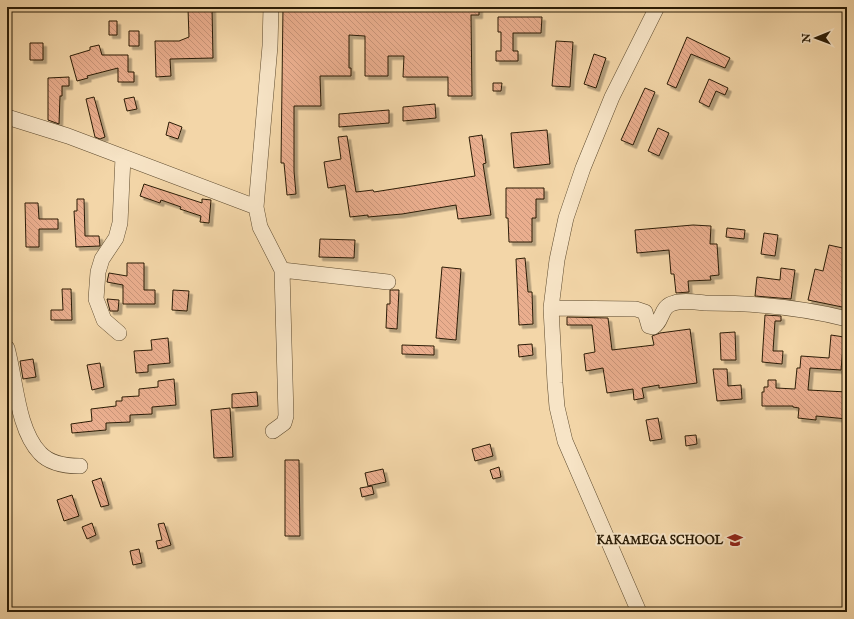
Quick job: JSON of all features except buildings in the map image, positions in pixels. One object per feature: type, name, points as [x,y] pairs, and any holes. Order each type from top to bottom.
[{"type":"street","points":[[271,7],[270,46],[256,207],[260,227],[282,270],[286,416],[284,423],[273,431]]},
{"type":"street","points":[[639,612],[566,441],[557,407],[551,308],[556,260],[566,218],[583,168],[612,97],[657,7]]},
{"type":"street","points":[[7,117],[68,136],[256,207]]},
{"type":"street","points":[[119,333],[104,320],[96,299],[98,272],[102,259],[116,238],[120,223],[123,157]]},
{"type":"street","points":[[282,270],[388,282]]},
{"type":"street","points":[[551,308],[636,309],[645,312],[649,326],[654,327],[664,309],[675,302],[776,307],[847,319]]},
{"type":"street","points":[[7,348],[14,373],[20,410],[33,444],[47,459],[58,464],[80,466]]},
{"type":"place","name":"KAKAMEGA SCHOOL","points":[[735,540]]}]
